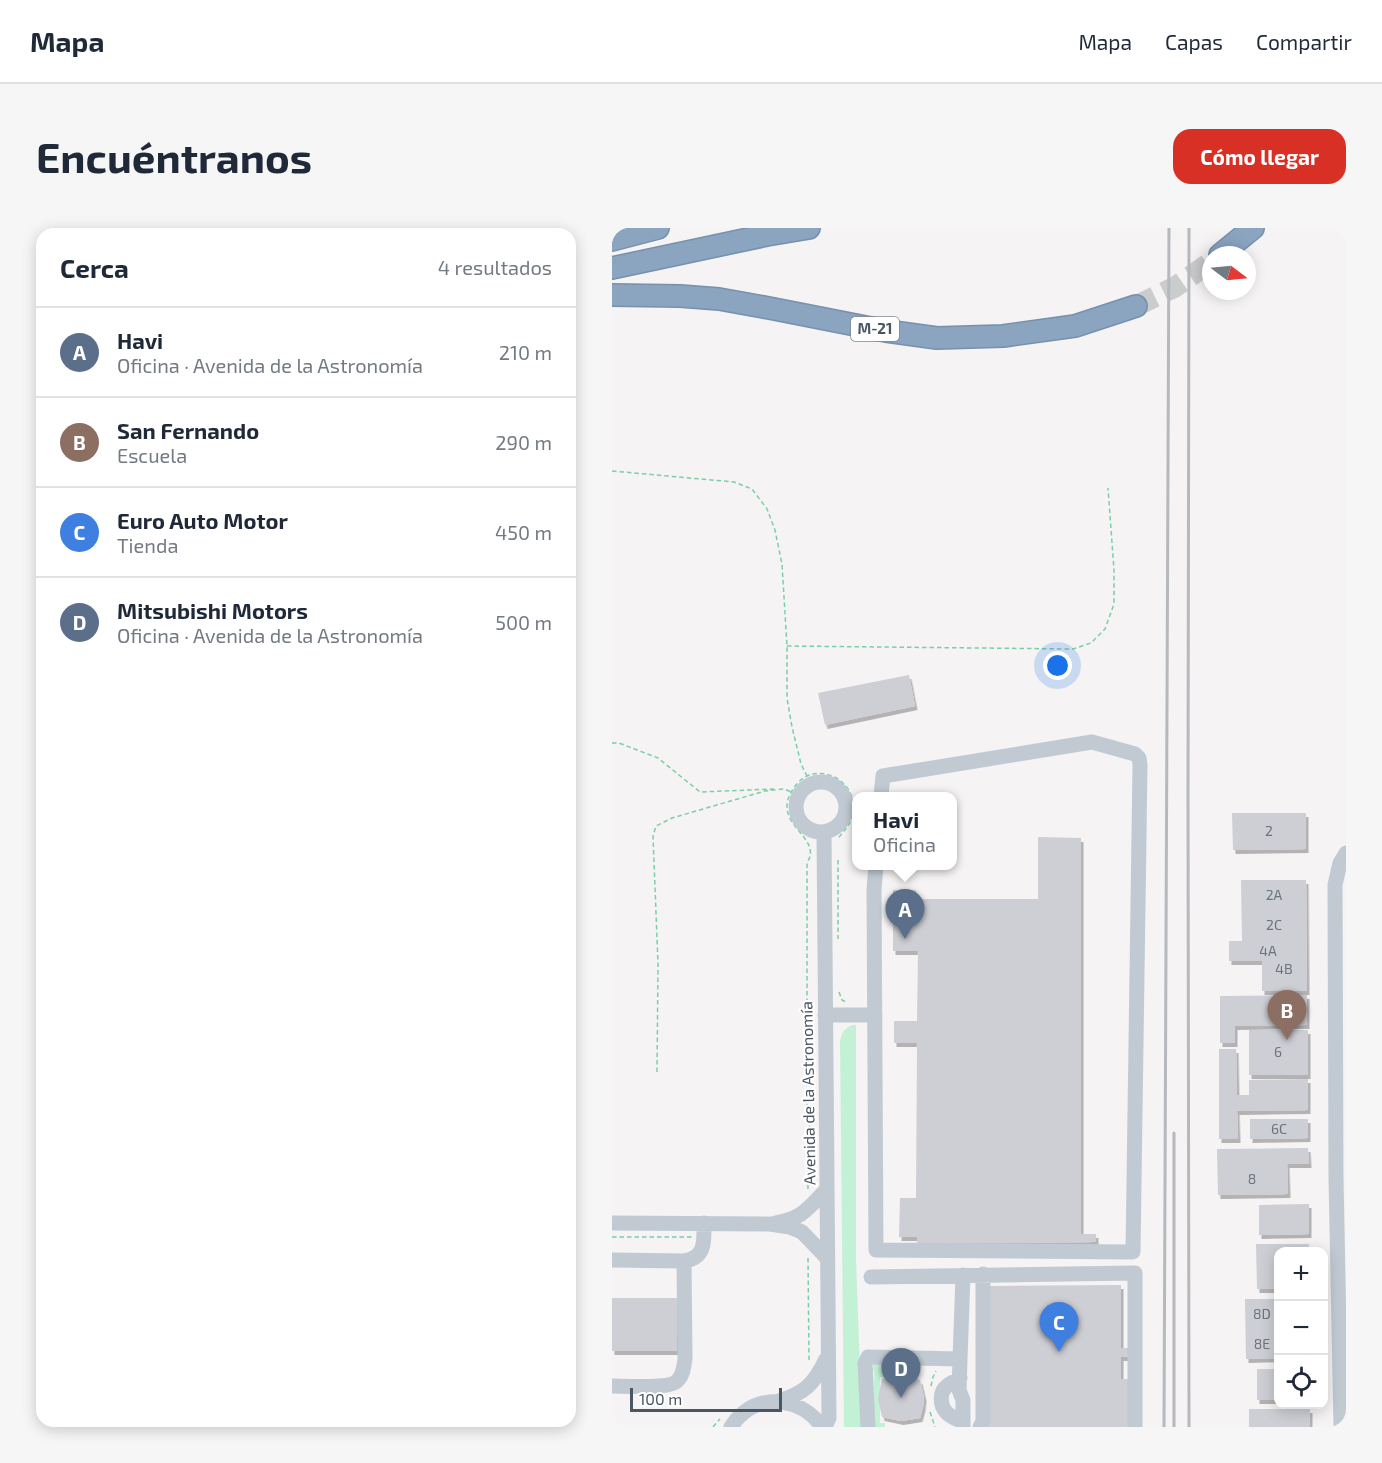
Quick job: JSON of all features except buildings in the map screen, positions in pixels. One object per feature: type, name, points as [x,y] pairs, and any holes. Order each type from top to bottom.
[{"type":"highway","points":[[612,240],[658,228]]},
{"type":"highway","points":[[612,268],[809,228]]},
{"type":"highway","points":[[1231,246],[1253,228]]},
{"type":"highway","name":"M-21","points":[[612,295],[719,299],[886,331],[937,338],[1003,336],[1075,326],[1136,306]]},
{"type":"street","points":[[876,870],[876,1251],[1133,1252],[1139,758],[1135,754],[1092,742],[883,776],[881,792]]},
{"type":"street","points":[[809,780],[832,784],[838,788],[845,800],[846,808],[842,821],[830,836],[808,828],[800,821],[796,811],[795,793],[804,789],[809,780]]},
{"type":"street","name":"Avenida de la Astronomía","points":[[824,1427],[829,1418],[825,1015],[830,836]]},
{"type":"street","points":[[1341,1427],[1341,1173],[1336,1125],[1341,995],[1335,885],[1340,863],[1346,853]]},
{"type":"street","points":[[825,1015],[875,1015]]},
{"type":"street","points":[[1336,1125],[1346,1138]]},
{"type":"street","points":[[612,1223],[704,1230],[770,1224],[791,1220],[803,1214],[827,1189]]},
{"type":"street","points":[[770,1224],[790,1227],[802,1232],[827,1258]]},
{"type":"street","points":[[612,1260],[692,1260],[699,1255],[702,1249],[704,1230]]},
{"type":"street","points":[[612,1386],[669,1386],[677,1382],[685,1359],[684,1261]]},
{"type":"street","points":[[871,1277],[1135,1272],[1136,1427]]},
{"type":"street","points":[[980,1427],[982,1421],[983,1274]]},
{"type":"street","points":[[963,1275],[959,1390],[963,1400],[963,1424]]},
{"type":"street","name":"Avenida de la Astronomía","points":[[726,1423],[750,1408],[764,1402],[779,1401],[795,1396],[809,1387],[819,1375],[828,1354]]},
{"type":"street","points":[[868,1427],[865,1363],[868,1357],[960,1359]]},
{"type":"street","points":[[779,1401],[794,1404],[808,1412],[824,1427]]},
{"type":"path","points":[[612,471],[734,482],[752,489],[767,509],[776,530],[782,564],[787,646],[787,698],[801,764],[809,780]]},
{"type":"path","points":[[787,646],[1073,649],[1091,643],[1106,629],[1114,604],[1108,488]]},
{"type":"path","points":[[612,742],[658,758],[700,792],[784,789],[795,793]]},
{"type":"path","points":[[808,1190],[807,1136],[810,1126],[807,1122],[807,863],[811,852],[806,838],[791,822],[787,813],[788,804],[800,780],[809,780],[827,774],[844,782],[852,797]]},
{"type":"path","points":[[657,1072],[658,964],[653,836],[656,826],[692,812],[765,791],[784,789]]},
{"type":"path","points":[[830,836],[847,828],[852,818]]},
{"type":"path","points":[[835,857],[838,861],[838,944]]},
{"type":"path","points":[[838,991],[842,1000],[852,1005]]},
{"type":"path","points":[[612,1237],[704,1230]]},
{"type":"path","points":[[808,1256],[808,1359],[812,1364]]},
{"type":"path","points":[[713,1427],[726,1423]]},
{"type":"green space","points":[[856,1025],[856,1259],[862,1427],[844,1427],[840,1043],[844,1031]]},
{"type":"green space","points":[[886,1362],[887,1371],[916,1370],[916,1377],[880,1377],[880,1423],[885,1423],[885,1427],[874,1427],[874,1371],[871,1371],[875,1363]]},
{"type":"tunnel","points":[[1136,306],[1175,287],[1202,268]]},
{"type":"railway","points":[[1164,1427],[1169,228]]},
{"type":"railway","points":[[1189,228],[1189,1427]]},
{"type":"railway","points":[[1174,1133],[1174,1427]]},
{"type":"place","name":"Havi","points":[[905,939]]},
{"type":"place","name":"San Fernando","points":[[1287,1040]]},
{"type":"place","name":"Euro Auto Motor","points":[[1059,1352]]},
{"type":"place","name":"Mitsubishi Motors","points":[[901,1398]]}]
